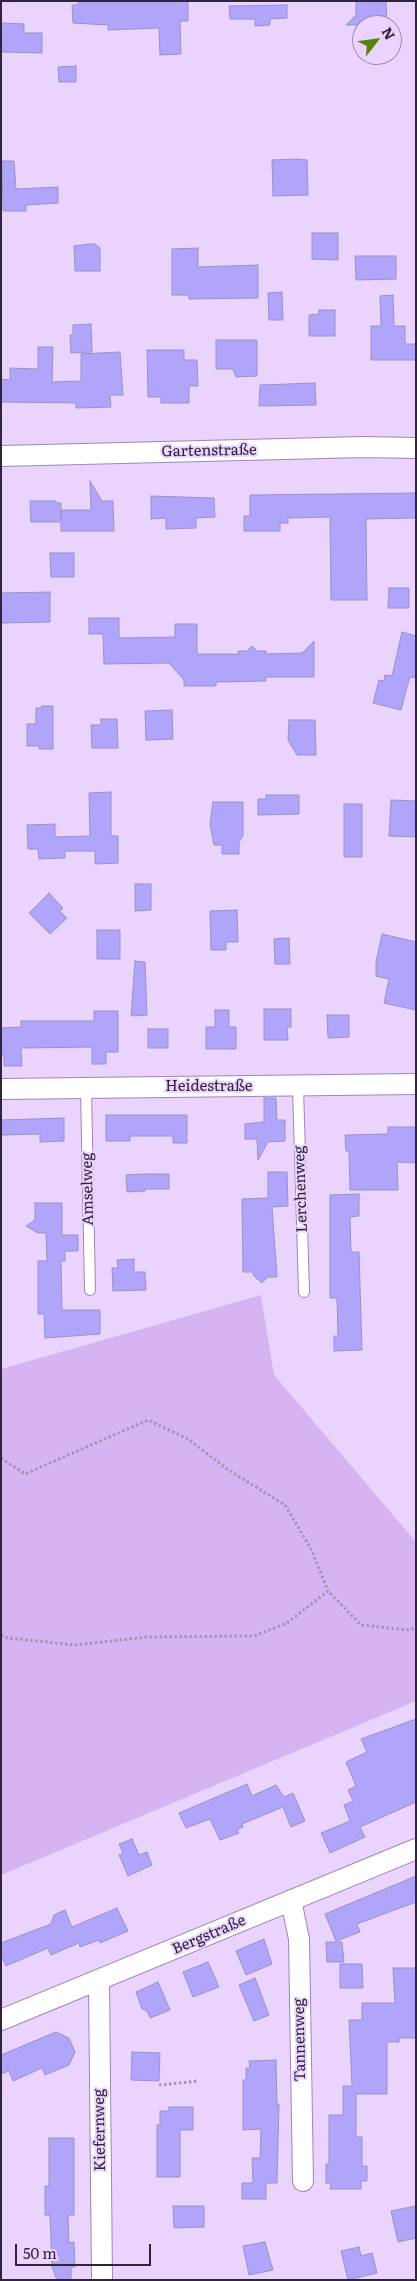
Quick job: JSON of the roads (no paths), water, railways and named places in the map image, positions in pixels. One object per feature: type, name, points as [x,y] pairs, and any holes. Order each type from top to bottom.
[{"type":"street","name":"Gartenstraße","points":[[1,456],[364,447],[416,448]]},
{"type":"street","name":"Heidestraße","points":[[1,1089],[298,1087],[416,1084]]},
{"type":"street","name":"Bergstraße","points":[[1,2020],[416,1849]]},
{"type":"street","name":"Tannenweg","points":[[291,1900],[299,1939],[303,2181]]},
{"type":"street","name":"Kiefernweg","points":[[98,1981],[102,2280]]},
{"type":"lane","name":"Lerchenweg","points":[[298,1087],[304,1292]]},
{"type":"lane","name":"Amselweg","points":[[86,1088],[90,1290]]}]
